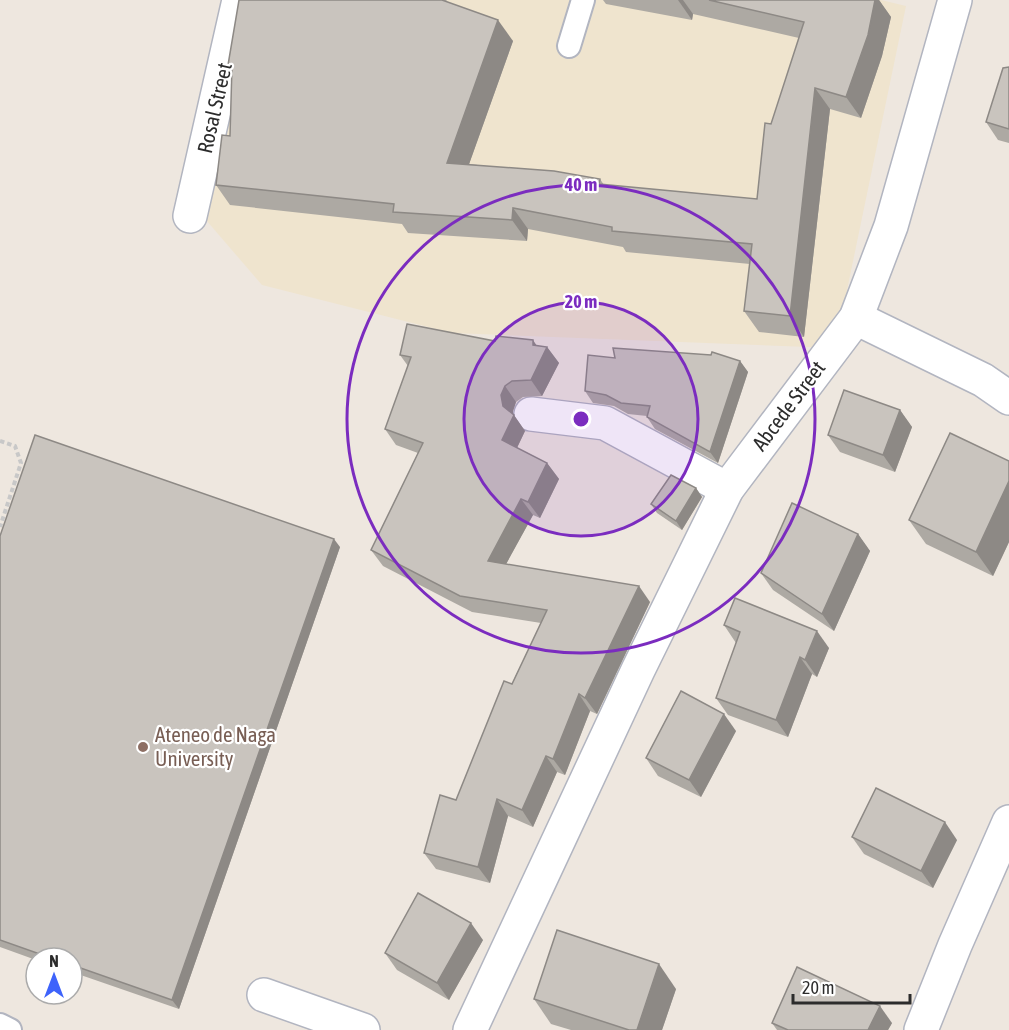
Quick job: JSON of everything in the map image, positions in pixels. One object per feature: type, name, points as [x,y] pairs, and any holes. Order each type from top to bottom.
[{"type":"street","name":"Rosal Street","points":[[190,216],[239,0]]},
{"type":"street","name":"Abcede Street","points":[[470,1030],[579,795],[727,489],[856,318],[891,225],[955,0]]},
{"type":"street","points":[[856,318],[983,380],[1009,398]]},
{"type":"street","points":[[531,414],[605,423],[727,489]]},
{"type":"street","points":[[921,1030],[955,945],[1009,822]]},
{"type":"street","points":[[264,995],[363,1030]]},
{"type":"lane","points":[[569,46],[583,0]]},
{"type":"lane","points":[[0,1025],[10,1030]]},
{"type":"path","points":[[0,441],[15,446],[21,463],[0,527]]},
{"type":"shaded area","points":[[256,0],[881,0],[906,6],[835,348],[452,333],[262,285],[206,220]]},
{"type":"building","points":[[239,0],[442,0],[498,20],[447,163],[554,171],[600,179],[599,184],[757,199],[765,123],[771,124],[804,22],[709,0],[875,0],[868,35],[846,97],[815,88],[790,316],[744,311],[752,244],[612,231],[612,227],[513,208],[512,220],[393,212],[394,204],[216,185],[222,135],[230,136],[232,66],[228,65]]},
{"type":"building","points":[[1009,67],[1009,129],[986,122],[1003,68]]},
{"type":"building","points":[[407,324],[495,341],[496,336],[533,340],[533,345],[547,347],[531,380],[512,381],[505,386],[501,395],[503,406],[514,415],[502,440],[547,463],[528,502],[521,499],[488,561],[639,586],[585,698],[579,694],[553,759],[546,756],[522,810],[497,799],[478,867],[424,853],[440,795],[456,800],[504,681],[512,684],[547,610],[460,596],[371,550],[423,443],[385,429],[411,357],[400,355]]},
{"type":"building","points":[[613,348],[711,355],[712,352],[740,361],[710,452],[647,417],[650,406],[621,403],[606,395],[585,391],[588,355],[615,358]]},
{"type":"building","points":[[844,390],[900,410],[883,455],[828,435]]},
{"type":"building","points":[[950,433],[1009,461],[1009,481],[976,552],[909,520]]},
{"type":"building","name":"Ateneo de Naga University","points":[[35,435],[334,539],[172,1000],[84,969],[84,946],[24,946],[24,948],[0,940],[0,536]]},
{"type":"building","points":[[671,475],[696,488],[676,521],[651,504]]},
{"type":"building","points":[[792,503],[858,534],[822,614],[761,573]]},
{"type":"building","points":[[735,598],[817,631],[805,660],[800,657],[776,720],[716,698],[740,632],[724,625]]},
{"type":"building","points":[[681,691],[724,714],[689,780],[646,758]]},
{"type":"building","points":[[876,788],[945,822],[921,871],[852,837]]},
{"type":"building","points":[[418,893],[471,923],[437,983],[385,953]]},
{"type":"building","points":[[557,930],[659,964],[637,1030],[629,1030],[534,999]]},
{"type":"building","points":[[797,967],[880,1006],[868,1030],[788,1030],[772,1023]]},
{"type":"place","name":"Ateneo de Naga University","points":[[143,747]]}]
